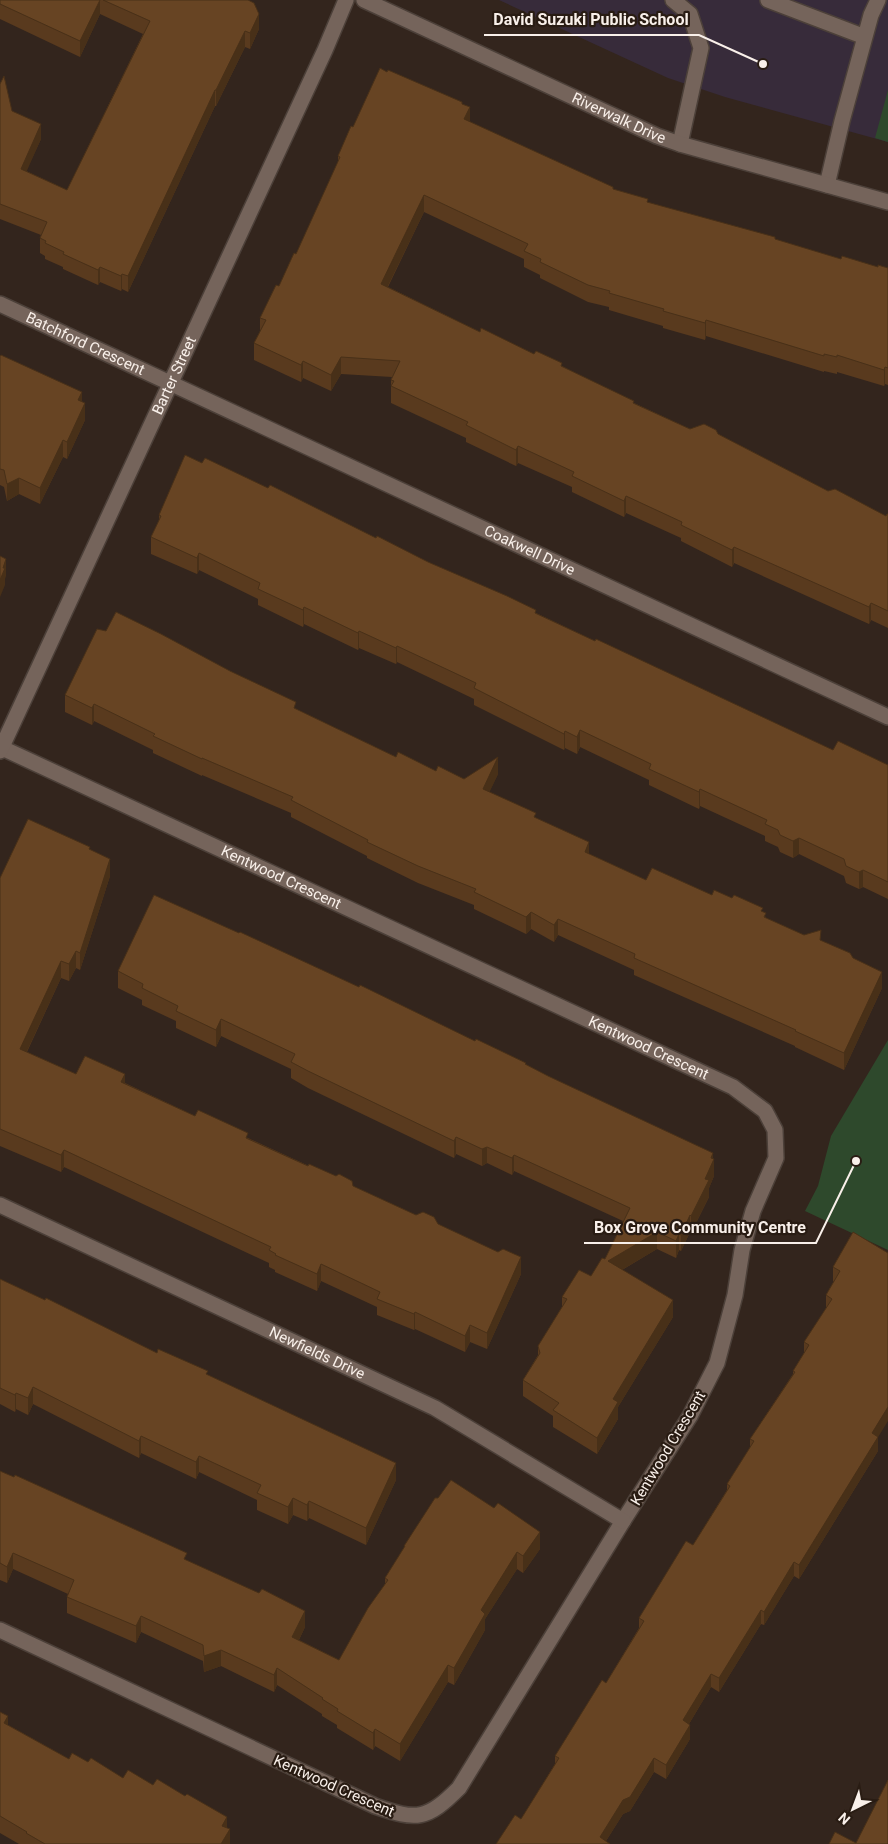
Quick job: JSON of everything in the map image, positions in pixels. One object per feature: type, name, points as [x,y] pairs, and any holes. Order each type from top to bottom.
[{"type":"street","name":"Barter Street","points":[[0,749],[325,50],[346,0]]},
{"type":"street","name":"Riverwalk Drive","points":[[364,0],[658,136],[680,144],[888,202]]},
{"type":"street","points":[[673,0],[690,14],[701,48],[680,144]]},
{"type":"street","points":[[768,0],[865,38]]},
{"type":"street","points":[[827,185],[842,121],[871,15],[878,0]]},
{"type":"street","name":"Batchford Crescent","points":[[0,304],[170,383]]},
{"type":"street","name":"Coakwell Drive","points":[[170,383],[888,717]]},
{"type":"street","name":"Kentwood Crescent","points":[[0,749],[733,1087],[764,1111],[775,1130],[776,1158],[751,1221],[742,1250],[729,1323],[717,1363],[690,1416],[458,1788],[443,1804],[424,1815],[400,1815],[375,1806],[0,1630]]},
{"type":"street","name":"Newfields Drive","points":[[0,1205],[435,1408],[623,1521]]},
{"type":"shaded area","points":[[499,0],[888,0],[888,142],[725,97],[668,78]]},
{"type":"green space","points":[[888,90],[888,142],[875,138]]},
{"type":"green space","points":[[888,1040],[888,1250],[805,1211],[818,1186],[831,1136]]},
{"type":"building","points":[[0,0],[100,0],[80,41],[0,4]]},
{"type":"building","points":[[103,0],[248,0],[254,3],[259,14],[250,33],[245,31],[215,90],[128,276],[122,274],[121,276],[100,267],[98,270],[63,254],[64,252],[45,243],[46,241],[40,238],[47,222],[0,204],[0,84],[4,76],[12,111],[41,124],[21,169],[67,190],[150,21]]},
{"type":"building","points":[[380,68],[462,102],[462,104],[470,107],[464,119],[613,187],[613,189],[648,199],[647,202],[775,237],[775,239],[841,259],[842,256],[878,267],[878,265],[888,268],[888,368],[885,367],[884,370],[837,355],[837,357],[824,354],[824,356],[706,320],[705,323],[609,293],[610,291],[588,285],[540,262],[541,259],[524,251],[528,244],[424,195],[381,284],[480,332],[481,328],[534,354],[536,351],[562,363],[561,366],[634,401],[633,403],[690,429],[704,424],[716,430],[718,434],[828,491],[835,489],[886,516],[888,514],[888,611],[871,603],[869,607],[734,547],[732,550],[681,525],[682,522],[626,496],[624,501],[572,476],[574,472],[518,446],[516,450],[466,425],[468,422],[391,386],[394,381],[391,380],[400,361],[341,357],[331,375],[303,361],[301,365],[254,343],[266,320],[260,318],[276,285],[279,286],[294,253],[296,254],[340,157],[338,156],[351,126],[353,127]]},
{"type":"building","points":[[1,355],[82,392],[78,400],[85,403],[67,442],[63,440],[40,488],[19,478],[7,484],[4,470],[0,469]]},
{"type":"building","points":[[185,455],[202,463],[205,458],[268,488],[270,485],[376,538],[377,536],[428,562],[536,610],[535,613],[595,641],[596,639],[833,750],[838,741],[888,765],[888,882],[863,870],[859,872],[846,866],[844,859],[799,838],[793,841],[780,835],[778,830],[765,824],[767,820],[700,789],[699,792],[649,769],[651,764],[580,730],[577,737],[565,731],[564,734],[474,688],[476,683],[397,646],[396,648],[359,631],[358,633],[304,607],[303,610],[258,589],[260,583],[199,553],[197,558],[151,537]]},
{"type":"building","points":[[0,556],[6,559],[3,568],[5,568],[0,580]]},
{"type":"building","points":[[116,612],[230,671],[296,702],[294,708],[396,757],[398,752],[436,771],[438,766],[464,779],[498,757],[483,789],[536,813],[534,817],[589,842],[585,852],[646,880],[652,868],[712,895],[714,890],[732,898],[734,895],[763,908],[761,911],[766,913],[764,917],[804,935],[821,930],[820,940],[850,953],[853,958],[882,972],[844,1053],[634,958],[635,954],[558,919],[554,925],[531,912],[526,917],[474,892],[476,889],[418,866],[367,842],[368,840],[291,800],[293,797],[202,759],[153,736],[155,734],[94,704],[92,708],[65,695],[97,629],[106,631]]},
{"type":"building","points":[[28,819],[90,847],[89,849],[110,859],[80,953],[76,951],[69,964],[61,961],[20,1049],[76,1074],[85,1056],[125,1074],[121,1082],[195,1116],[198,1110],[248,1133],[246,1138],[308,1166],[309,1164],[336,1176],[339,1174],[352,1181],[353,1186],[416,1215],[423,1212],[434,1217],[438,1224],[498,1252],[503,1249],[521,1257],[487,1333],[470,1325],[465,1336],[415,1312],[414,1314],[377,1299],[380,1292],[321,1264],[317,1274],[275,1255],[269,1250],[271,1247],[64,1150],[61,1155],[0,1129],[0,878]]},
{"type":"building","points":[[154,895],[359,987],[360,985],[713,1153],[711,1158],[714,1159],[705,1179],[709,1180],[681,1235],[679,1234],[676,1241],[657,1232],[608,1261],[673,1300],[613,1399],[618,1402],[597,1438],[553,1410],[559,1403],[523,1380],[540,1353],[538,1346],[567,1299],[562,1297],[579,1270],[591,1276],[602,1258],[605,1259],[630,1208],[514,1155],[512,1158],[487,1147],[482,1149],[456,1137],[454,1141],[308,1071],[291,1062],[295,1054],[221,1019],[216,1030],[176,1011],[178,1006],[142,988],[143,984],[118,971]]},
{"type":"building","points":[[853,1232],[888,1253],[888,1407],[872,1433],[878,1437],[799,1565],[794,1562],[764,1612],[761,1610],[719,1678],[711,1674],[683,1720],[690,1725],[666,1765],[654,1758],[630,1797],[623,1800],[600,1837],[610,1844],[496,1844],[515,1815],[521,1819],[559,1758],[555,1756],[602,1680],[606,1683],[644,1621],[639,1618],[686,1541],[693,1545],[730,1486],[727,1484],[754,1441],[750,1439],[795,1372],[793,1371],[809,1345],[804,1342],[832,1299],[826,1295],[840,1271],[833,1267]]},
{"type":"building","points":[[0,1279],[45,1300],[46,1298],[157,1353],[158,1349],[208,1371],[206,1374],[396,1463],[366,1528],[309,1501],[307,1505],[293,1498],[288,1507],[257,1493],[261,1485],[199,1456],[196,1462],[141,1436],[139,1441],[33,1387],[28,1398],[16,1393],[15,1395],[0,1388]]},
{"type":"building","points":[[0,1471],[14,1477],[15,1475],[187,1553],[184,1559],[259,1593],[262,1589],[305,1611],[292,1637],[339,1660],[368,1608],[388,1580],[385,1578],[404,1546],[435,1498],[438,1498],[451,1480],[494,1508],[498,1503],[540,1532],[523,1556],[517,1552],[481,1610],[485,1614],[454,1668],[448,1665],[400,1744],[375,1729],[373,1733],[337,1711],[338,1709],[323,1698],[277,1668],[274,1675],[221,1650],[204,1656],[203,1645],[141,1616],[136,1626],[67,1597],[74,1580],[13,1553],[7,1567],[0,1563]]},
{"type":"building","points":[[0,1712],[8,1716],[4,1723],[69,1759],[72,1753],[88,1762],[91,1758],[123,1778],[128,1770],[153,1785],[157,1779],[185,1796],[187,1794],[227,1817],[222,1826],[230,1829],[221,1844],[45,1844],[0,1816]]},
{"type":"building","points":[[888,1780],[888,1844],[829,1844],[835,1832],[856,1843]]},
{"type":"place","name":"David Suzuki Public School","points":[[763,64]]},
{"type":"place","name":"Box Grove Community Centre","points":[[856,1161]]}]
